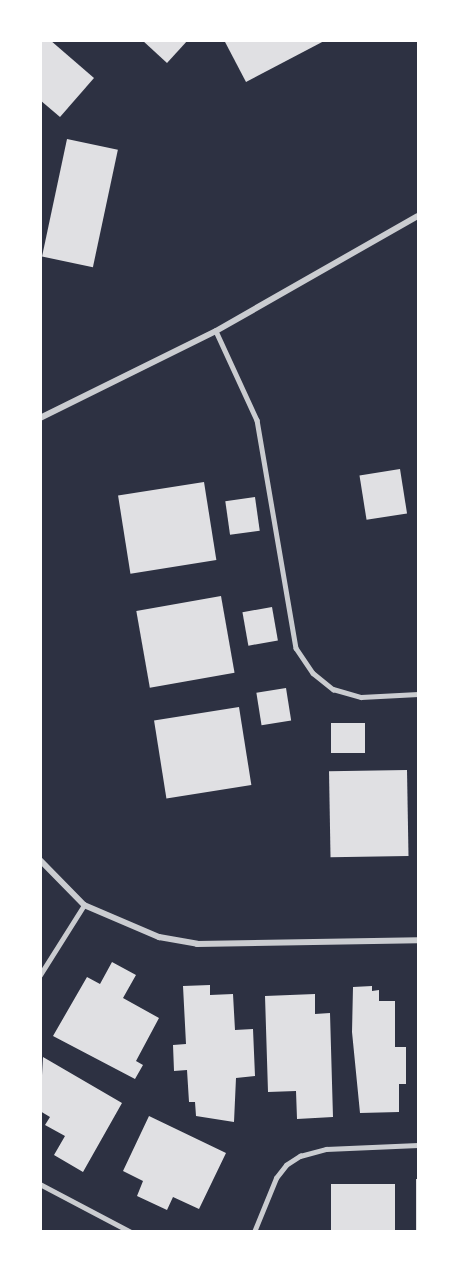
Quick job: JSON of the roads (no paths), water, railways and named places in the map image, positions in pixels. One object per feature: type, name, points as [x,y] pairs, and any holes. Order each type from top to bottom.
[{"type":"street","points":[[40,418],[216,331],[418,216]]},
{"type":"street","points":[[40,860],[84,904],[159,936],[197,944],[418,940]]},
{"type":"lane","points":[[216,331],[257,420],[296,648],[314,673],[333,689],[361,697],[418,694]]},
{"type":"lane","points":[[40,975],[84,904]]},
{"type":"lane","points":[[254,1232],[276,1178],[286,1165],[300,1156],[326,1149],[418,1145]]},
{"type":"lane","points":[[40,1184],[131,1232]]}]
